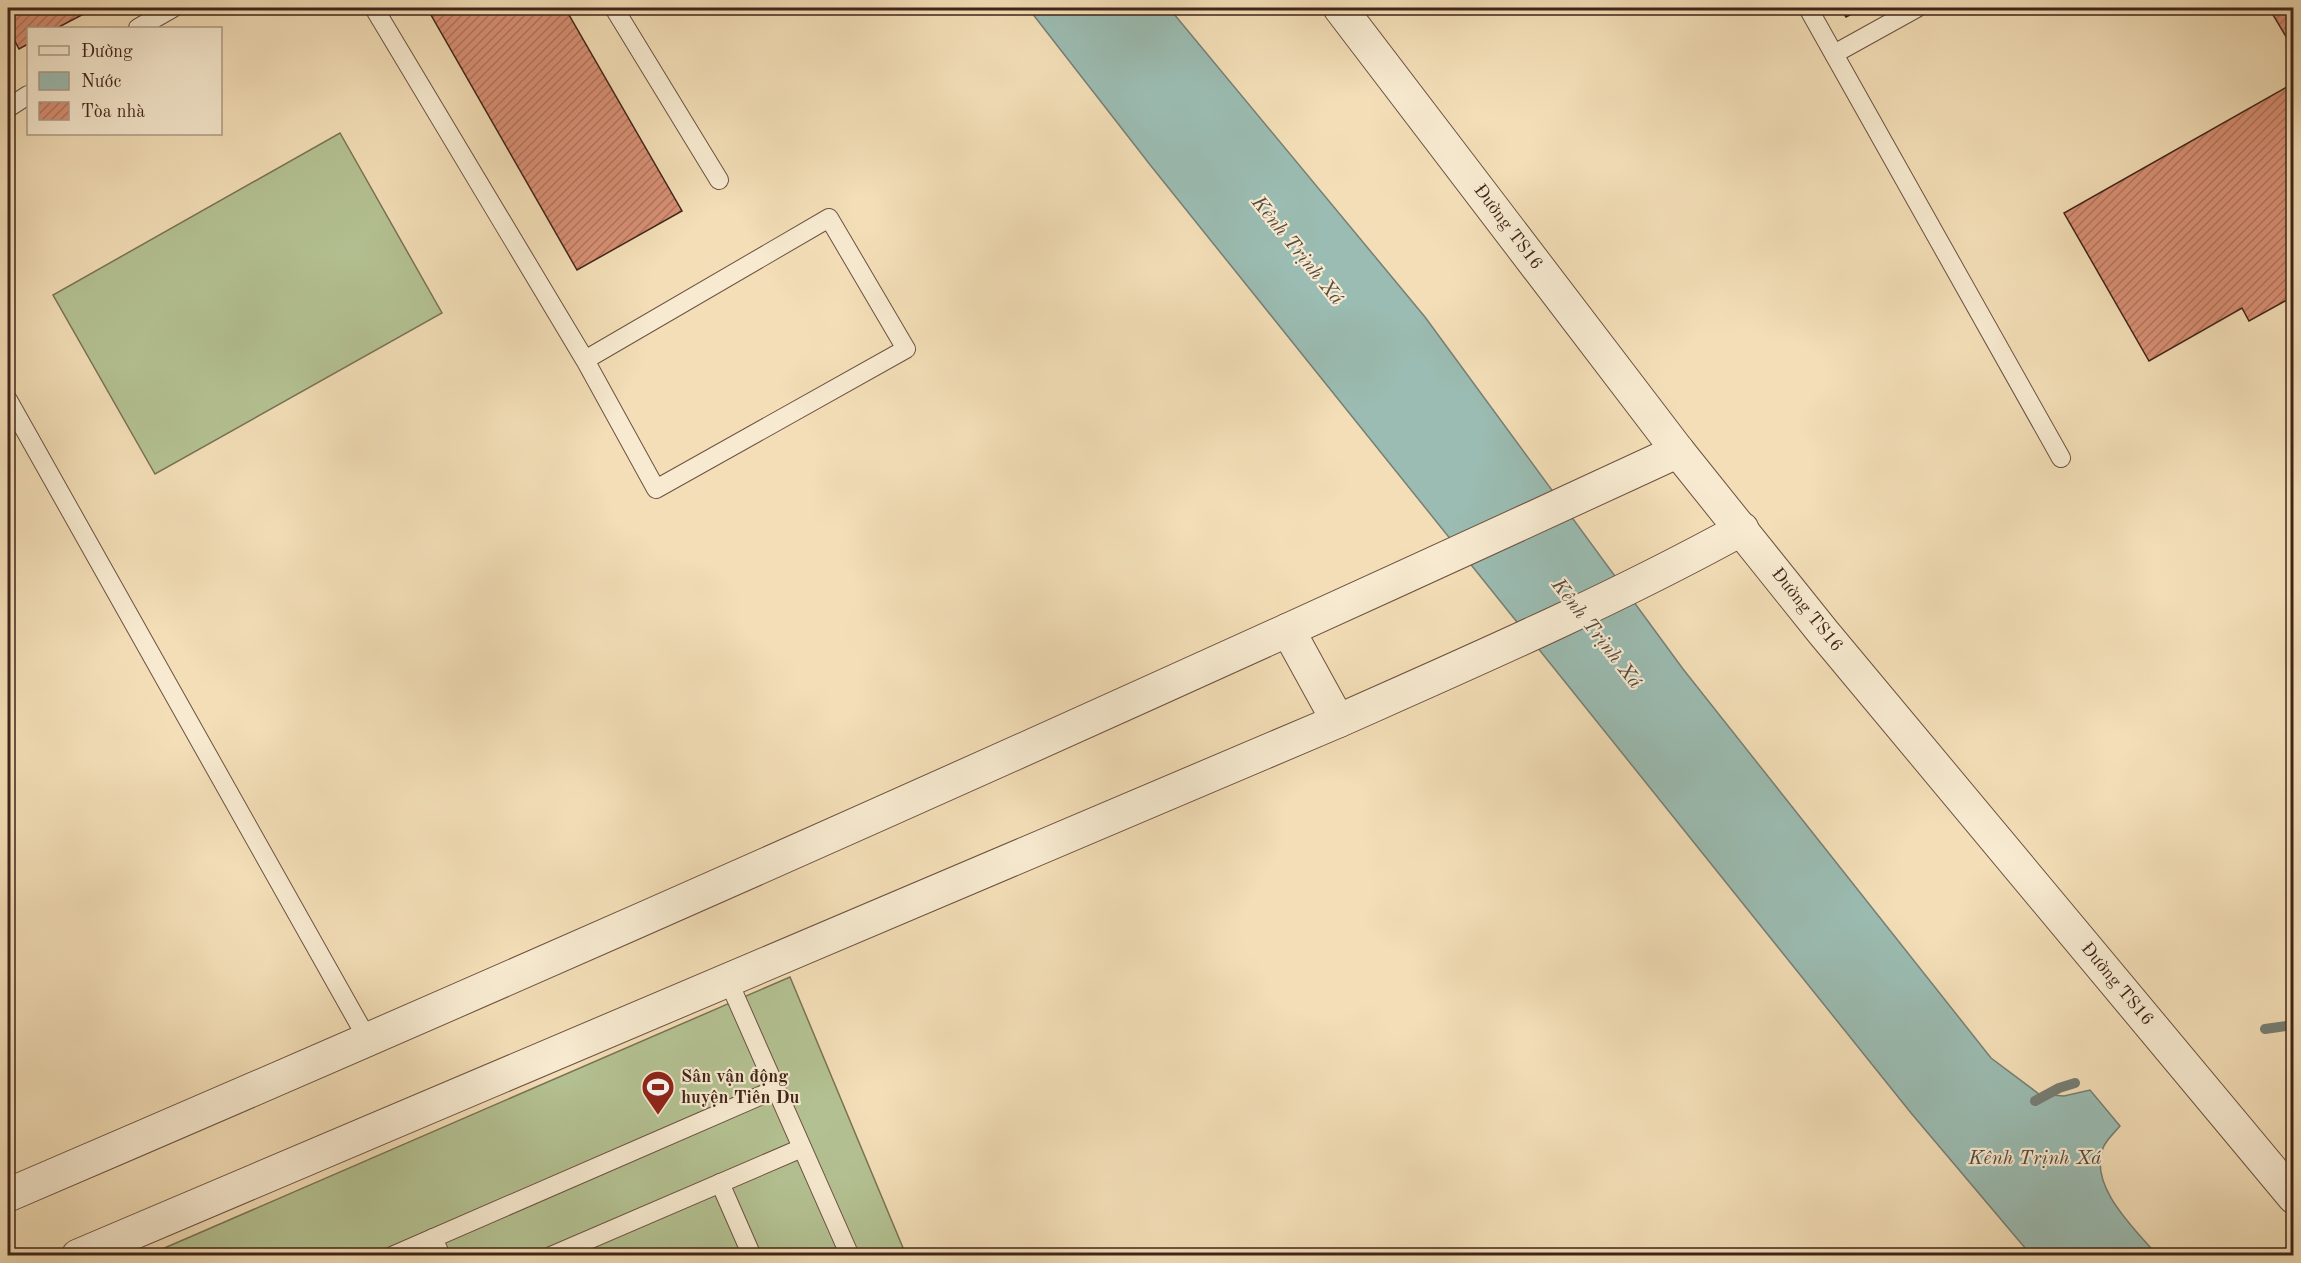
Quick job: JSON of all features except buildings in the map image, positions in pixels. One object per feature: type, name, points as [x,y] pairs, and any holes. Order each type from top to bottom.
[{"type":"street","name":"Đường TS16","points":[[1340,8],[1678,451],[1823,632],[2294,1197]]},
{"type":"street","points":[[8,1195],[368,1040],[1288,630],[1678,451]]},
{"type":"street","points":[[78,1256],[1338,721],[1490,654],[1633,586],[1742,529]]},
{"type":"street","points":[[1288,630],[1338,721]]},
{"type":"lane","points":[[140,27],[173,8]]},
{"type":"lane","points":[[374,8],[585,360],[656,489],[906,349],[829,218],[585,360]]},
{"type":"lane","points":[[614,8],[719,180]]},
{"type":"lane","points":[[1808,8],[2061,458]]},
{"type":"lane","points":[[1834,54],[1917,8]]},
{"type":"lane","points":[[8,108],[27,96]]},
{"type":"lane","points":[[8,400],[368,1040]]},
{"type":"lane","points":[[728,980],[850,1256]]},
{"type":"lane","points":[[392,1256],[776,1089]]},
{"type":"lane","points":[[551,1256],[802,1148]]},
{"type":"lane","points":[[720,1183],[752,1256]]},
{"type":"lane","points":[[433,1238],[441,1256]]},
{"type":"green space","points":[[340,133],[442,313],[155,474],[53,295]]},
{"type":"green space","name":"Sân vận động huyện Tiên Du","points":[[790,977],[906,1255],[146,1256]]},
{"type":"water","name":"Kênh Trịnh Xá","points":[[1028,8],[1169,8],[1425,317],[1683,669],[1991,1058],[2039,1094],[2064,1096],[2090,1090],[2120,1126],[2103,1148],[2100,1162],[2102,1177],[2116,1206],[2157,1255],[2031,1255],[1911,1113],[1151,166]]},
{"type":"waterway","points":[[2265,1029],[2294,1025]]},
{"type":"waterway","points":[[2035,1101],[2059,1088],[2075,1083]]},
{"type":"place","name":"Sân vận động huyện Tiên Du","points":[[658,1116]]}]
